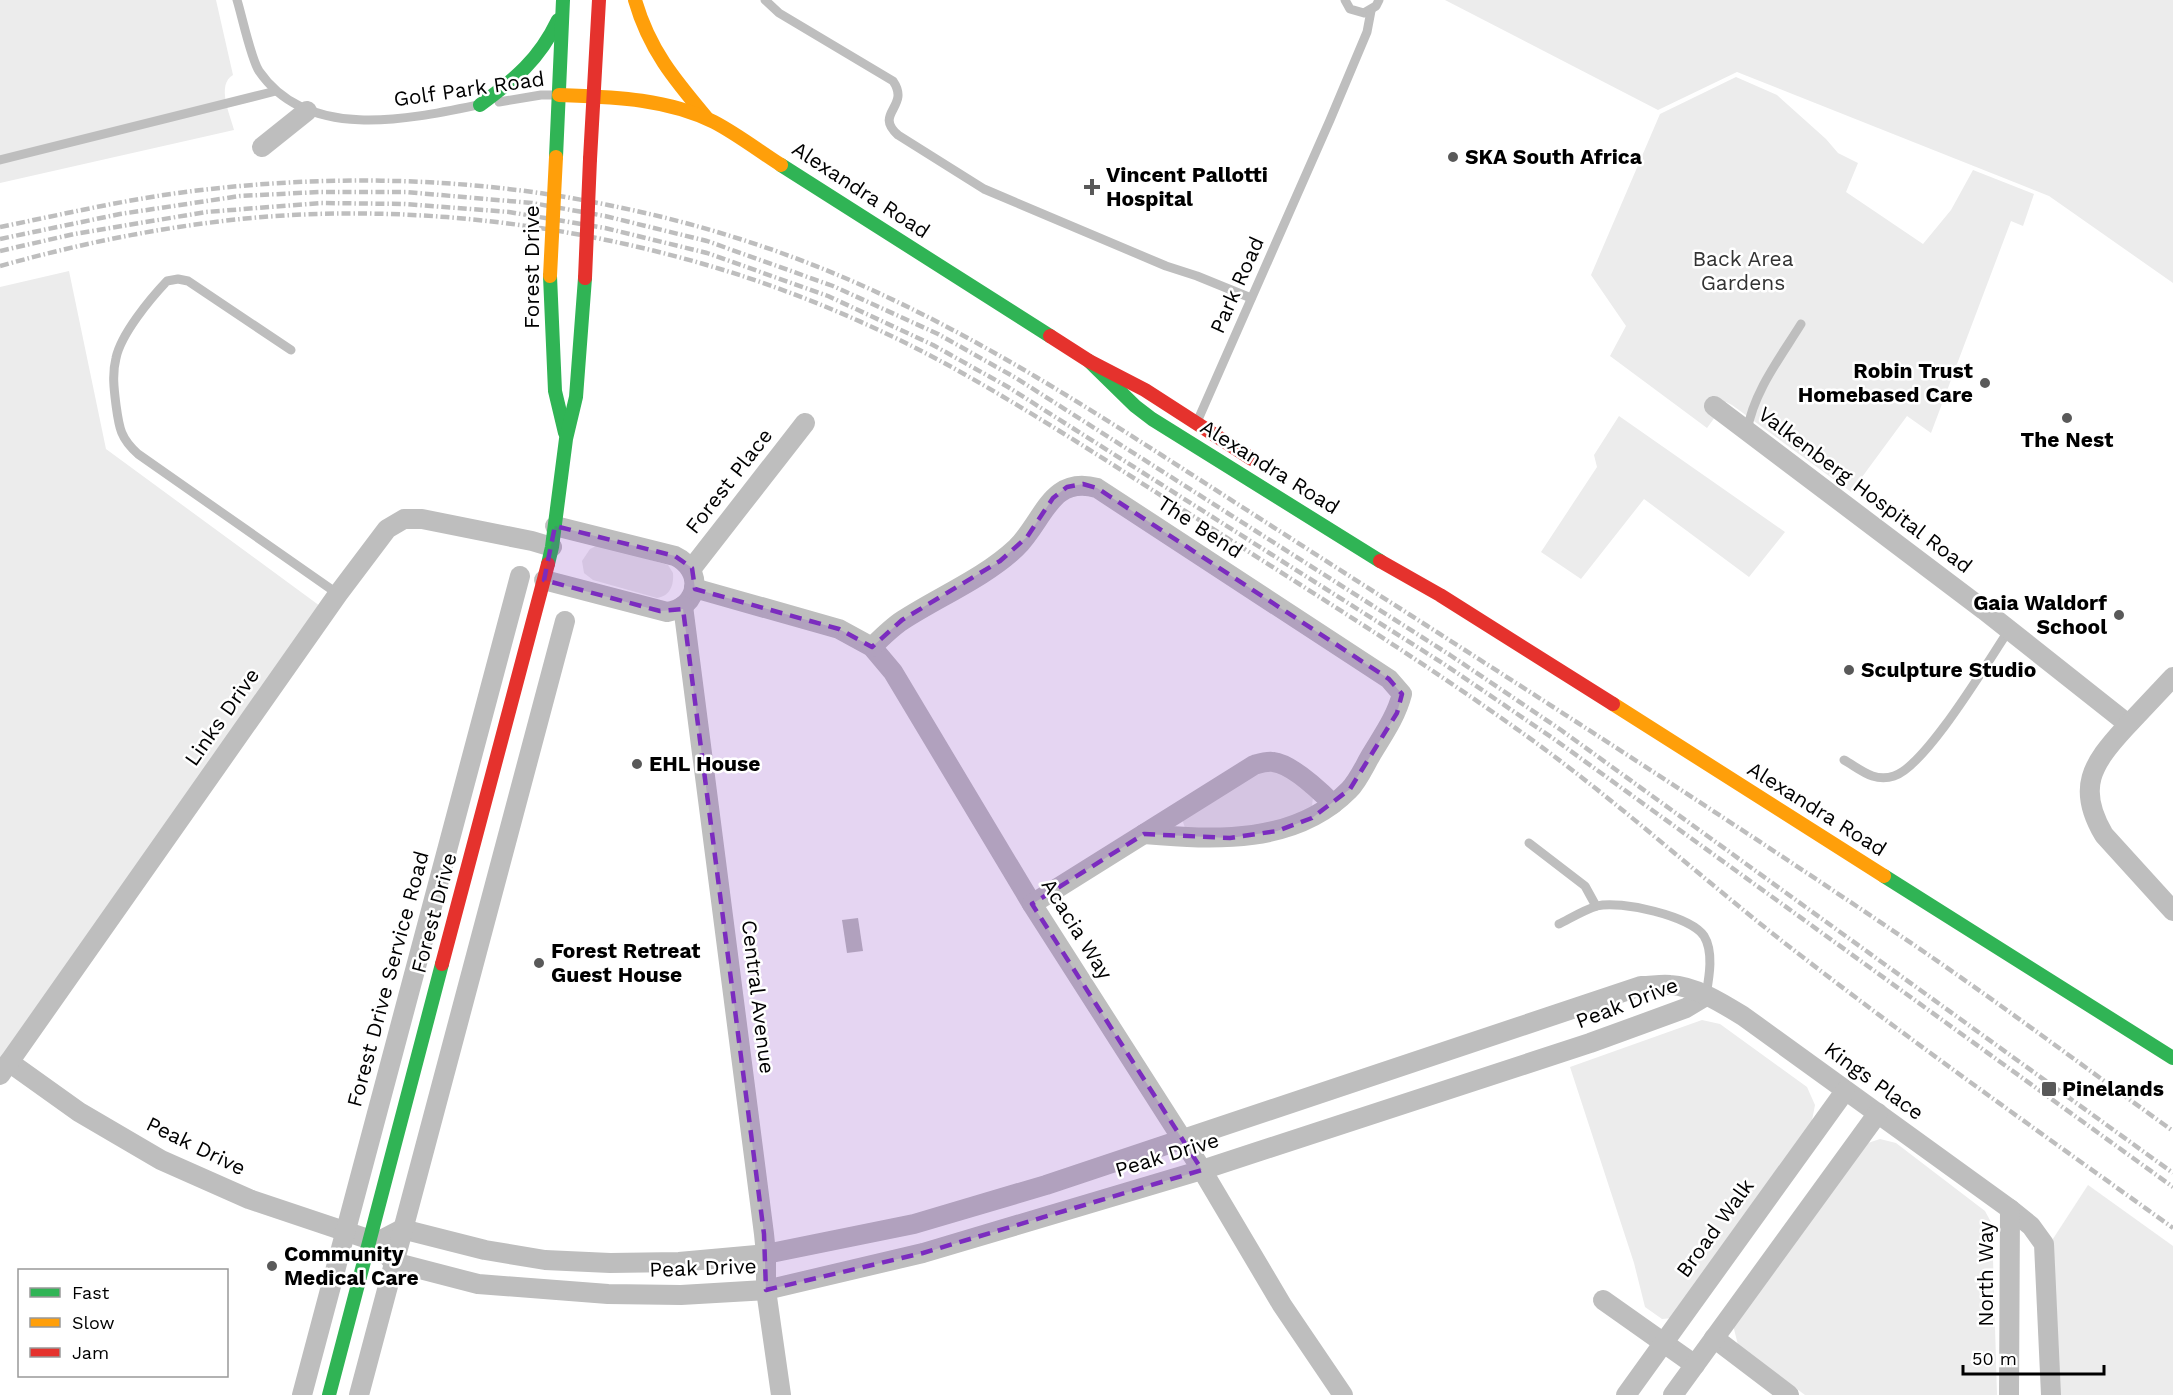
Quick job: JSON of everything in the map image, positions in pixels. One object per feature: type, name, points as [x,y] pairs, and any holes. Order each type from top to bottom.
[{"type":"street","name":"Forest Drive","points":[[330,1395],[373,1240],[552,548],[566,439],[576,397],[585,278],[599,0]]},
{"type":"street","points":[[635,0],[642,26],[659,59],[707,118]]},
{"type":"street","name":"Forest Drive","points":[[563,5],[550,276],[555,392],[566,439]]},
{"type":"street","points":[[480,105],[522,74],[539,57],[550,38],[563,5]]},
{"type":"street","name":"Alexandra Road","points":[[559,95],[639,98],[707,118],[1089,361],[1145,390],[1264,467]]},
{"type":"street","points":[[262,147],[307,111]]},
{"type":"street","name":"Alexandra Road","points":[[1089,361],[1135,406],[1152,419],[1189,440],[1377,560],[1440,595],[2173,1058]]},
{"type":"street","name":"Valkenberg Hospital Road","points":[[1714,406],[2009,630],[2128,724]]},
{"type":"street","name":"Forest Place","points":[[692,568],[805,423]]},
{"type":"street","name":"The Bend","points":[[872,647],[902,620],[986,570],[1014,550],[1027,537],[1053,498],[1067,487],[1083,484],[1097,488],[1389,679],[1402,694],[1397,713],[1350,789],[1312,818],[1294,826],[1259,835],[1230,838],[1144,834]]},
{"type":"street","name":"Links Drive","points":[[5,1069],[338,594],[387,529],[404,519],[443,521],[532,541],[552,548]]},
{"type":"street","name":"Forest Place","points":[[555,526],[684,560],[692,568],[694,588]]},
{"type":"street","name":"Alexandra Road","points":[[1365,535],[1440,595]]},
{"type":"street","name":"Forest Drive Service Road","points":[[302,1395],[520,576]]},
{"type":"street","points":[[544,580],[660,611],[675,610],[683,606],[694,588]]},
{"type":"street","name":"Acacia Way","points":[[694,588],[831,626],[872,647],[893,672],[1032,904],[1202,1170],[1282,1305],[1343,1395]]},
{"type":"street","name":"Central Avenue","points":[[683,606],[766,1254],[766,1290],[781,1395]]},
{"type":"street","points":[[359,1395],[565,621]]},
{"type":"street","points":[[2173,677],[2106,749],[2096,764],[2091,780],[2091,808],[2104,835],[2173,911]]},
{"type":"street","points":[[1032,904],[1244,771],[1266,762],[1284,765],[1333,804]]},
{"type":"street","name":"Peak Drive","points":[[402,1229],[485,1250],[545,1260],[610,1263],[679,1262],[766,1254],[914,1224],[1046,1185],[1641,986],[1668,984],[1706,996]]},
{"type":"street","name":"Peak Drive","points":[[393,1262],[478,1284],[543,1291],[681,1295],[766,1290],[923,1253],[1202,1170],[1590,1043],[1686,1008],[1706,996]]},
{"type":"street","name":"Kings Place","points":[[1706,996],[1743,1016],[2010,1209]]},
{"type":"street","name":"Peak Drive","points":[[5,1069],[161,1160],[249,1199],[373,1240]]},
{"type":"street","name":"Broad Walk","points":[[1626,1395],[1845,1090]]},
{"type":"street","points":[[1673,1395],[1878,1113]]},
{"type":"street","name":"North Way","points":[[2009,1395],[2010,1209]]},
{"type":"street","name":"North Way","points":[[2010,1209],[2031,1226],[2044,1244],[2051,1395]]},
{"type":"street","points":[[393,1262],[373,1240],[402,1229]]},
{"type":"street","points":[[1603,1300],[1695,1365]]},
{"type":"street","points":[[1714,1338],[1789,1395]]},
{"type":"lane","name":"Golf Park Road","points":[[237,0],[257,69],[276,91],[307,111],[358,121],[418,118],[480,105],[542,95],[559,95]]},
{"type":"lane","points":[[765,0],[779,13],[893,81],[899,89],[898,99],[888,119],[890,128],[960,174],[995,193],[1166,266],[1251,298]]},
{"type":"lane","points":[[1345,0],[1350,9],[1356,13],[1364,14],[1371,11]]},
{"type":"lane","name":"Park Road","points":[[1189,440],[1366,32],[1371,11],[1379,0]]},
{"type":"lane","points":[[0,160],[276,91]]},
{"type":"lane","points":[[291,350],[188,281],[178,279],[167,281],[122,342],[116,358],[113,384],[119,428],[125,442],[138,454],[338,594]]},
{"type":"lane","points":[[1747,431],[1750,413],[1756,398],[1801,324]]},
{"type":"lane","points":[[1844,759],[1873,778],[1894,776],[1919,759],[1936,738],[2009,630]]},
{"type":"lane","points":[[1529,843],[1585,886],[1596,906]]},
{"type":"lane","points":[[1559,924],[1596,906],[1609,904],[1632,905],[1690,924],[1699,930],[1708,944],[1710,965],[1706,996]]},
{"type":"highlighted area","points":[[1083,484],[1097,488],[1389,679],[1402,694],[1397,713],[1350,789],[1312,818],[1277,831],[1230,838],[1144,834],[1032,904],[1202,1170],[923,1253],[766,1290],[764,1234],[683,609],[660,611],[544,580],[555,526],[675,556],[692,568],[695,589],[839,629],[872,647],[902,620],[1000,561],[1027,537],[1053,498],[1067,487]]},
{"type":"green space","points":[[0,0],[216,0],[233,75],[225,86],[225,93],[234,130],[0,183]]},
{"type":"green space","points":[[1445,0],[2173,0],[2173,283],[2049,196],[1737,72],[1658,110]]},
{"type":"green space","name":"Back Area Gardens","points":[[1736,77],[1777,95],[1826,139],[1838,153],[1858,163],[1846,192],[1923,244],[1951,210],[1973,170],[2034,194],[2023,226],[2011,221],[1931,433],[1907,416],[1851,492],[1732,405],[1726,402],[1707,428],[1610,356],[1626,326],[1591,275],[1660,114]]},
{"type":"green space","points":[[69,271],[106,449],[320,606],[0,1060],[0,287]]},
{"type":"green space","points":[[1619,416],[1785,532],[1749,577],[1644,499],[1581,579],[1541,552],[1597,467],[1594,455]]},
{"type":"green space","points":[[598,545],[668,565],[673,573],[670,589],[665,595],[657,598],[593,580],[584,573],[582,561],[590,549]]},
{"type":"green space","points":[[1274,766],[1313,797],[1312,806],[1308,811],[1257,829],[1185,828],[1182,819],[1259,769]]},
{"type":"green space","points":[[1702,1020],[1720,1024],[1807,1087],[1815,1105],[1811,1125],[1673,1318],[1662,1319],[1645,1307],[1634,1263],[1570,1067]]},
{"type":"green space","points":[[1880,1139],[1896,1143],[1985,1211],[1992,1224],[1997,1395],[1805,1395],[1738,1345],[1733,1325],[1868,1143]]},
{"type":"green space","points":[[2088,1185],[2173,1246],[2173,1395],[2057,1395],[2049,1245]]},
{"type":"shaded area","points":[[858,918],[863,951],[847,953],[842,920]]},
{"type":"railway","points":[[0,227],[120,202],[245,186],[349,181],[453,184],[557,196],[680,221],[785,254],[854,282],[923,314],[1062,393],[1588,729],[1914,945],[2173,1131]]},
{"type":"railway","points":[[0,239],[120,214],[240,196],[319,192],[406,192],[532,203],[605,216],[707,241],[833,286],[938,334],[1016,378],[1450,655],[1561,730],[2173,1173]]},
{"type":"railway","points":[[0,251],[74,234],[206,212],[321,203],[405,204],[509,212],[605,228],[707,253],[828,296],[933,345],[1008,387],[1444,664],[1554,739],[2173,1187]]},
{"type":"railway","points":[[0,266],[103,241],[207,223],[331,214],[393,214],[456,218],[518,225],[640,247],[734,273],[802,297],[868,325],[964,374],[1056,429],[1375,633],[1499,716],[1603,794],[1759,923],[1838,984],[2173,1228]]},
{"type":"traffic: fast","points":[[556,157],[563,0]]},
{"type":"traffic: fast","points":[[480,105],[525,68],[543,46],[558,20]]},
{"type":"traffic: fast","points":[[781,165],[1050,336]]},
{"type":"traffic: fast","points":[[550,276],[555,391],[565,433]]},
{"type":"traffic: fast","points":[[548,564],[566,439],[576,397],[585,278]]},
{"type":"traffic: fast","points":[[1089,361],[1135,406],[1152,419],[1380,561]]},
{"type":"traffic: fast","points":[[1884,876],[2173,1058]]},
{"type":"traffic: fast","points":[[329,1395],[442,964]]},
{"type":"traffic: slow","points":[[635,0],[655,49],[706,117]]},
{"type":"traffic: slow","points":[[559,95],[638,100],[677,108],[714,122],[781,165]]},
{"type":"traffic: slow","points":[[550,276],[556,157]]},
{"type":"traffic: slow","points":[[1613,704],[1884,876]]},
{"type":"traffic: jam","points":[[590,159],[599,0]]},
{"type":"traffic: jam","points":[[585,278],[590,159]]},
{"type":"traffic: jam","points":[[1050,336],[1089,361],[1145,390],[1252,459]]},
{"type":"traffic: jam","points":[[1380,561],[1440,595],[1613,704]]},
{"type":"traffic: jam","points":[[442,964],[548,564]]},
{"type":"place","name":"SKA South Africa","points":[[1453,157]]},
{"type":"place","name":"Vincent Pallotti Hospital","points":[[1092,187]]},
{"type":"place","name":"Robin Trust Homebased Care","points":[[1985,383]]},
{"type":"place","name":"The Nest","points":[[2067,418]]},
{"type":"place","name":"Gaia Waldorf School","points":[[2119,615]]},
{"type":"place","name":"Sculpture Studio","points":[[1849,670]]},
{"type":"place","name":"EHL House","points":[[637,764]]},
{"type":"place","name":"Forest Retreat Guest House","points":[[539,963]]},
{"type":"place","name":"Pinelands","points":[[2049,1089]]},
{"type":"place","name":"Community Medical Care","points":[[272,1266]]}]
